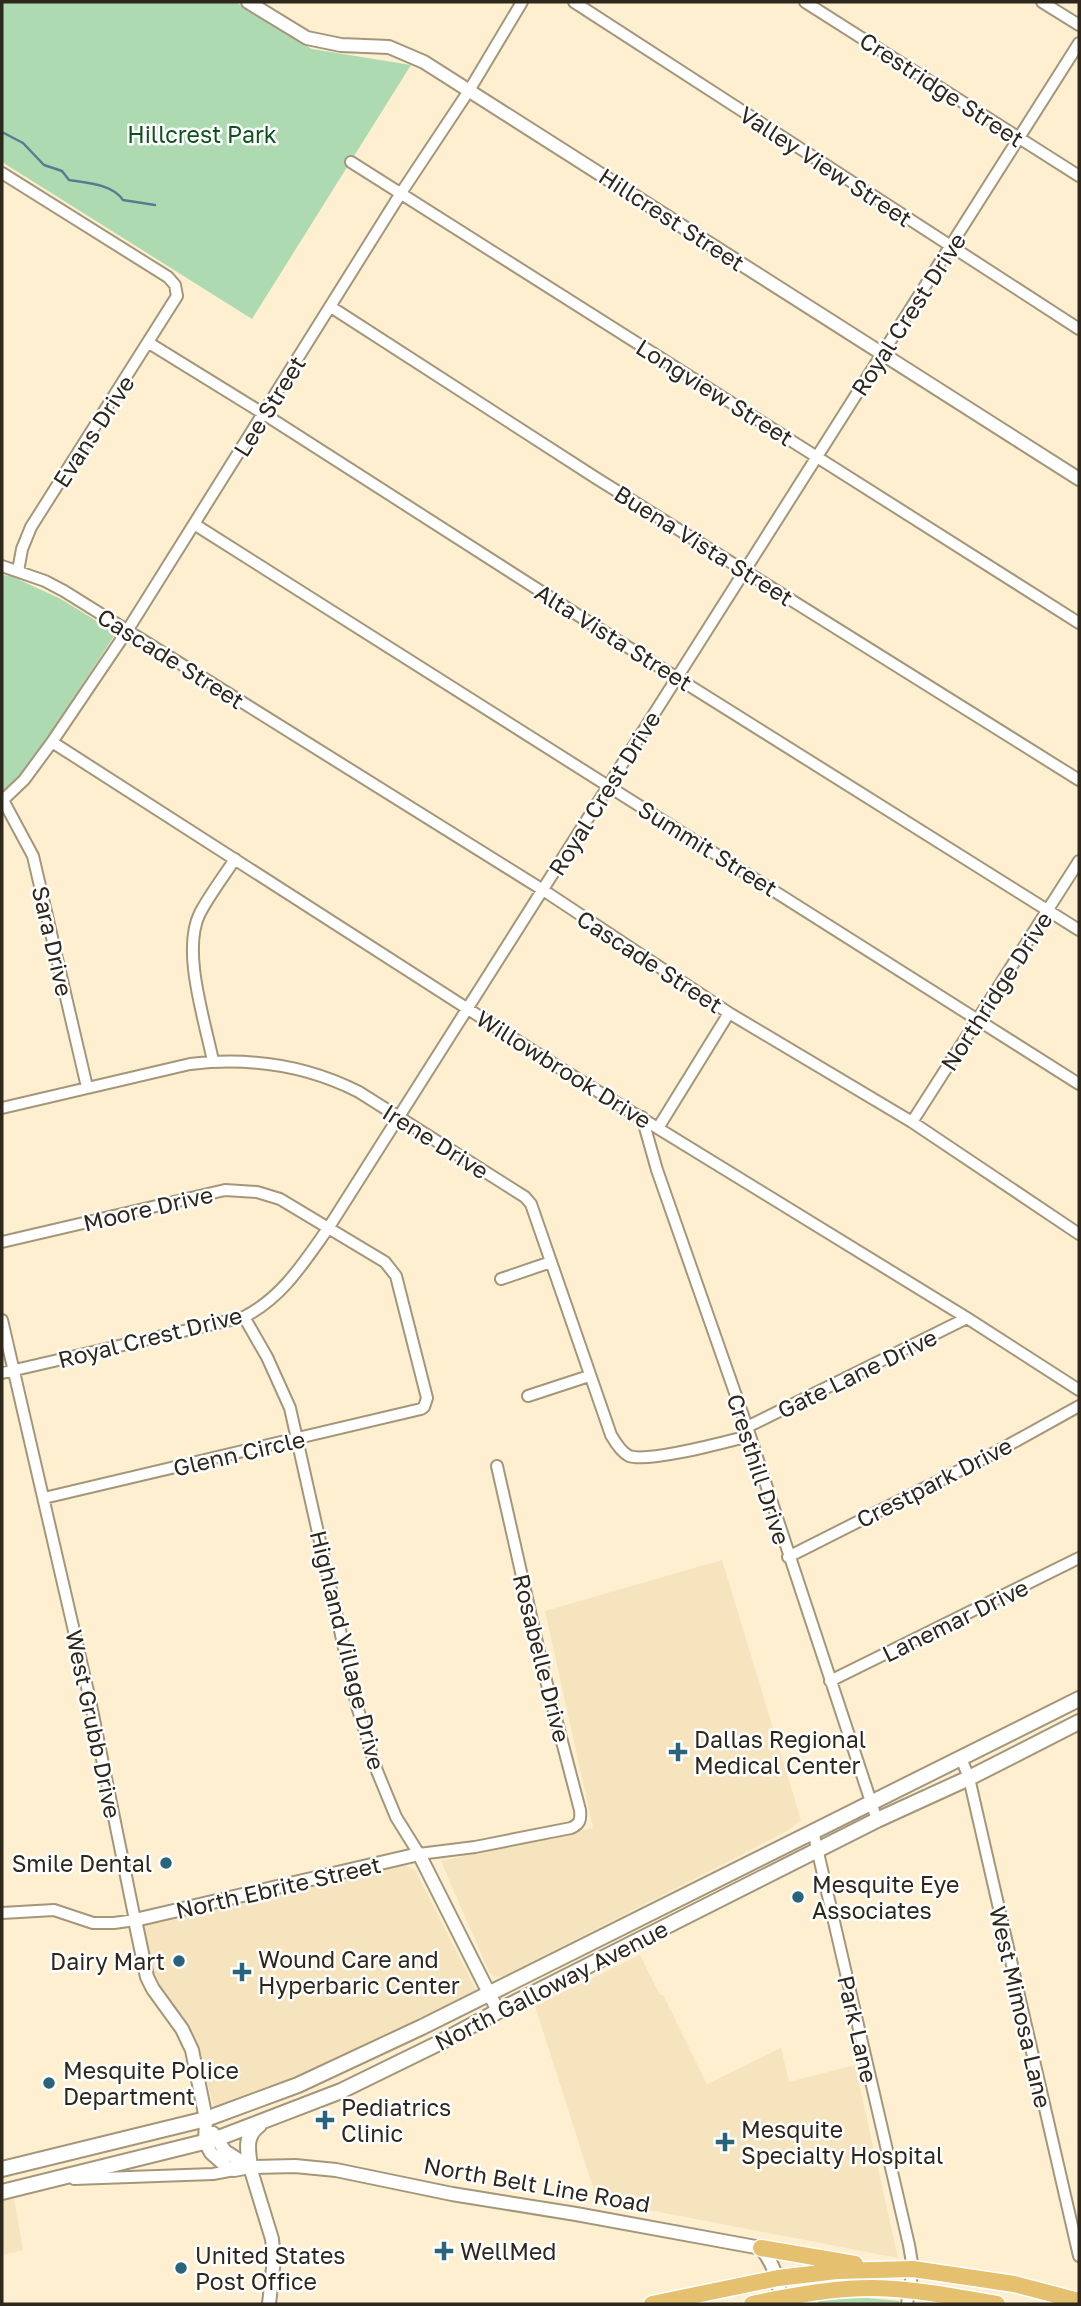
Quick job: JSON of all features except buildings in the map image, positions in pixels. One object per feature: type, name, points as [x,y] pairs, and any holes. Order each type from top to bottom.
[{"type":"main road","name":"North Galloway Avenue","points":[[2,2169],[206,2119],[332,2070],[1079,1699]]},
{"type":"main road","name":"North Galloway Avenue","points":[[2,2192],[210,2140],[341,2091],[877,1820],[969,1778],[1079,1722]]},
{"type":"main road","points":[[761,1857],[769,1875]]},
{"type":"main road","points":[[545,1987],[547,1972],[560,1958]]},
{"type":"main road","points":[[398,2064],[394,2048],[416,2037],[427,2025]]},
{"type":"main road","points":[[332,2070],[341,2091]]},
{"type":"main road","points":[[250,2167],[247,2145],[251,2130],[268,2119]]},
{"type":"main road","points":[[761,2248],[885,2269]]},
{"type":"main road","points":[[652,2304],[778,2278],[885,2269],[912,2269],[1014,2284],[1079,2301]]},
{"type":"main road","points":[[751,2304],[874,2288],[908,2297],[997,2304]]},
{"type":"street","name":"Hillcrest Street","points":[[248,2],[307,38],[341,45],[401,50],[470,89],[1079,479]]},
{"type":"street","name":"Lee Street","points":[[2,800],[24,780],[52,743],[127,632],[401,193],[470,89],[522,2]]},
{"type":"street","name":"Valley View Street","points":[[574,2],[1079,329]]},
{"type":"street","name":"Crestridge Street","points":[[806,2],[1079,176]]},
{"type":"street","points":[[1042,2],[1079,25]]},
{"type":"street","name":"Royal Crest Drive","points":[[8,1372],[244,1317],[263,1307],[294,1277],[329,1227],[1079,43]]},
{"type":"street","name":"Longview Street","points":[[351,162],[1079,624]]},
{"type":"street","name":"Evans Drive","points":[[2,173],[168,277],[175,285],[177,296],[32,527],[22,549],[18,571]]},
{"type":"street","name":"Buena Vista Street","points":[[331,307],[596,478],[746,569],[1079,780]]},
{"type":"street","name":"Alta Vista Street","points":[[149,343],[1079,930]]},
{"type":"street","name":"Summit Street","points":[[194,524],[1079,1084]]},
{"type":"street","name":"Cascade Street","points":[[2,566],[45,581],[64,591],[542,890],[729,1013],[912,1122],[1079,1234]]},
{"type":"street","name":"Willowbrook Drive","points":[[52,743],[603,1095],[968,1318],[1079,1390]]},
{"type":"street","name":"Sara Drive","points":[[2,800],[33,856],[87,1087]]},
{"type":"street","points":[[213,1061],[192,958],[192,939],[200,914],[235,859]]},
{"type":"street","name":"Northridge Drive","points":[[912,1122],[1079,861]]},
{"type":"street","points":[[658,1128],[729,1013]]},
{"type":"street","name":"Irene Drive","points":[[2,1108],[213,1061],[284,1066],[333,1079],[525,1197],[531,1204],[589,1376],[611,1435],[620,1449],[629,1456],[643,1457],[700,1448]]},
{"type":"street","name":"Cresthill Drive","points":[[642,1117],[657,1170],[748,1431],[877,1820]]},
{"type":"street","name":"Moore Drive","points":[[2,1242],[225,1190],[257,1192],[280,1199],[386,1262],[396,1276],[426,1398]]},
{"type":"street","points":[[500,1279],[551,1262]]},
{"type":"street","name":"Highland Village Drive","points":[[244,1317],[267,1357],[290,1408],[360,1717],[377,1771],[397,1817],[419,1854],[498,2011]]},
{"type":"street","name":"Gate Lane Drive","points":[[700,1448],[748,1431],[968,1318]]},
{"type":"street","name":"West Grubb Drive","points":[[2,1320],[8,1372],[44,1498],[147,1977],[185,2034],[192,2050],[210,2140]]},
{"type":"street","points":[[528,1396],[589,1376]]},
{"type":"street","name":"Glenn Circle","points":[[44,1498],[421,1409],[426,1398]]},
{"type":"street","name":"Crestpark Drive","points":[[788,1556],[996,1452],[1079,1406]]},
{"type":"street","name":"Rosabelle Drive","points":[[497,1466],[543,1669],[580,1810],[581,1820],[577,1826],[555,1831]]},
{"type":"street","name":"Lanemar Drive","points":[[830,1681],[1079,1558]]},
{"type":"street","name":"West Mimosa Lane","points":[[961,1758],[969,1778],[1079,2256]]},
{"type":"street","name":"Park Lane","points":[[813,1830],[909,2245],[912,2269],[908,2297]]},
{"type":"street","name":"North Ebrite Street","points":[[2,1913],[54,1910],[93,1923],[135,1920],[419,1854],[475,1847],[555,1831]]},
{"type":"street","points":[[210,2140],[250,2167],[272,2239],[274,2259],[268,2304]]},
{"type":"street","points":[[210,2140],[219,2162],[234,2170]]},
{"type":"street","name":"North Belt Line Road","points":[[250,2167],[295,2166],[336,2170],[452,2194],[761,2248]]},
{"type":"street","points":[[60,2179],[213,2174],[250,2167]]},
{"type":"street","points":[[761,2248],[770,2259],[778,2278],[781,2298]]},
{"type":"shaded area","name":"Dallas Regional Medical Center","points":[[722,1560],[801,1820],[787,1831],[681,1886],[503,1976],[495,1977],[489,1972],[441,1861],[593,1828],[545,1611]]},
{"type":"shaded area","points":[[401,1863],[415,1870],[476,1990],[292,2080],[216,2108],[199,2054],[156,1980],[143,1931],[145,1926],[152,1921]]},
{"type":"shaded area","name":"Mesquite Specialty Hospital","points":[[640,1955],[707,2084],[781,2048],[789,2082],[855,2065],[898,2258],[597,2200],[535,2006]]},
{"type":"shaded area","points":[[14,2198],[23,2250],[2,2255],[2,2200]]},
{"type":"green space","name":"Hillcrest Park","points":[[2,2],[235,2],[312,49],[411,65],[252,319],[2,162]]},
{"type":"green space","points":[[2,575],[11,576],[61,599],[116,633],[27,769],[2,793]]},
{"type":"green space","points":[[867,2298],[899,2301],[899,2304],[818,2304],[818,2300]]},
{"type":"waterway","points":[[2,132],[23,143],[44,165],[62,171],[69,180],[106,187],[123,200],[155,205]]},
{"type":"place","name":"Dallas Regional Medical Center","points":[[678,1752]]},
{"type":"place","name":"Smile Dental","points":[[166,1863]]},
{"type":"place","name":"Mesquite Eye Associates","points":[[798,1897]]},
{"type":"place","name":"Dairy Mart","points":[[179,1961]]},
{"type":"place","name":"Wound Care and Hyperbaric Center","points":[[242,1972]]},
{"type":"place","name":"Mesquite Police Department","points":[[49,2083]]},
{"type":"place","name":"Pediatrics Clinic","points":[[325,2120]]},
{"type":"place","name":"Mesquite Specialty Hospital","points":[[725,2142]]},
{"type":"place","name":"WellMed","points":[[444,2251]]},
{"type":"place","name":"United States Post Office","points":[[181,2268]]}]
